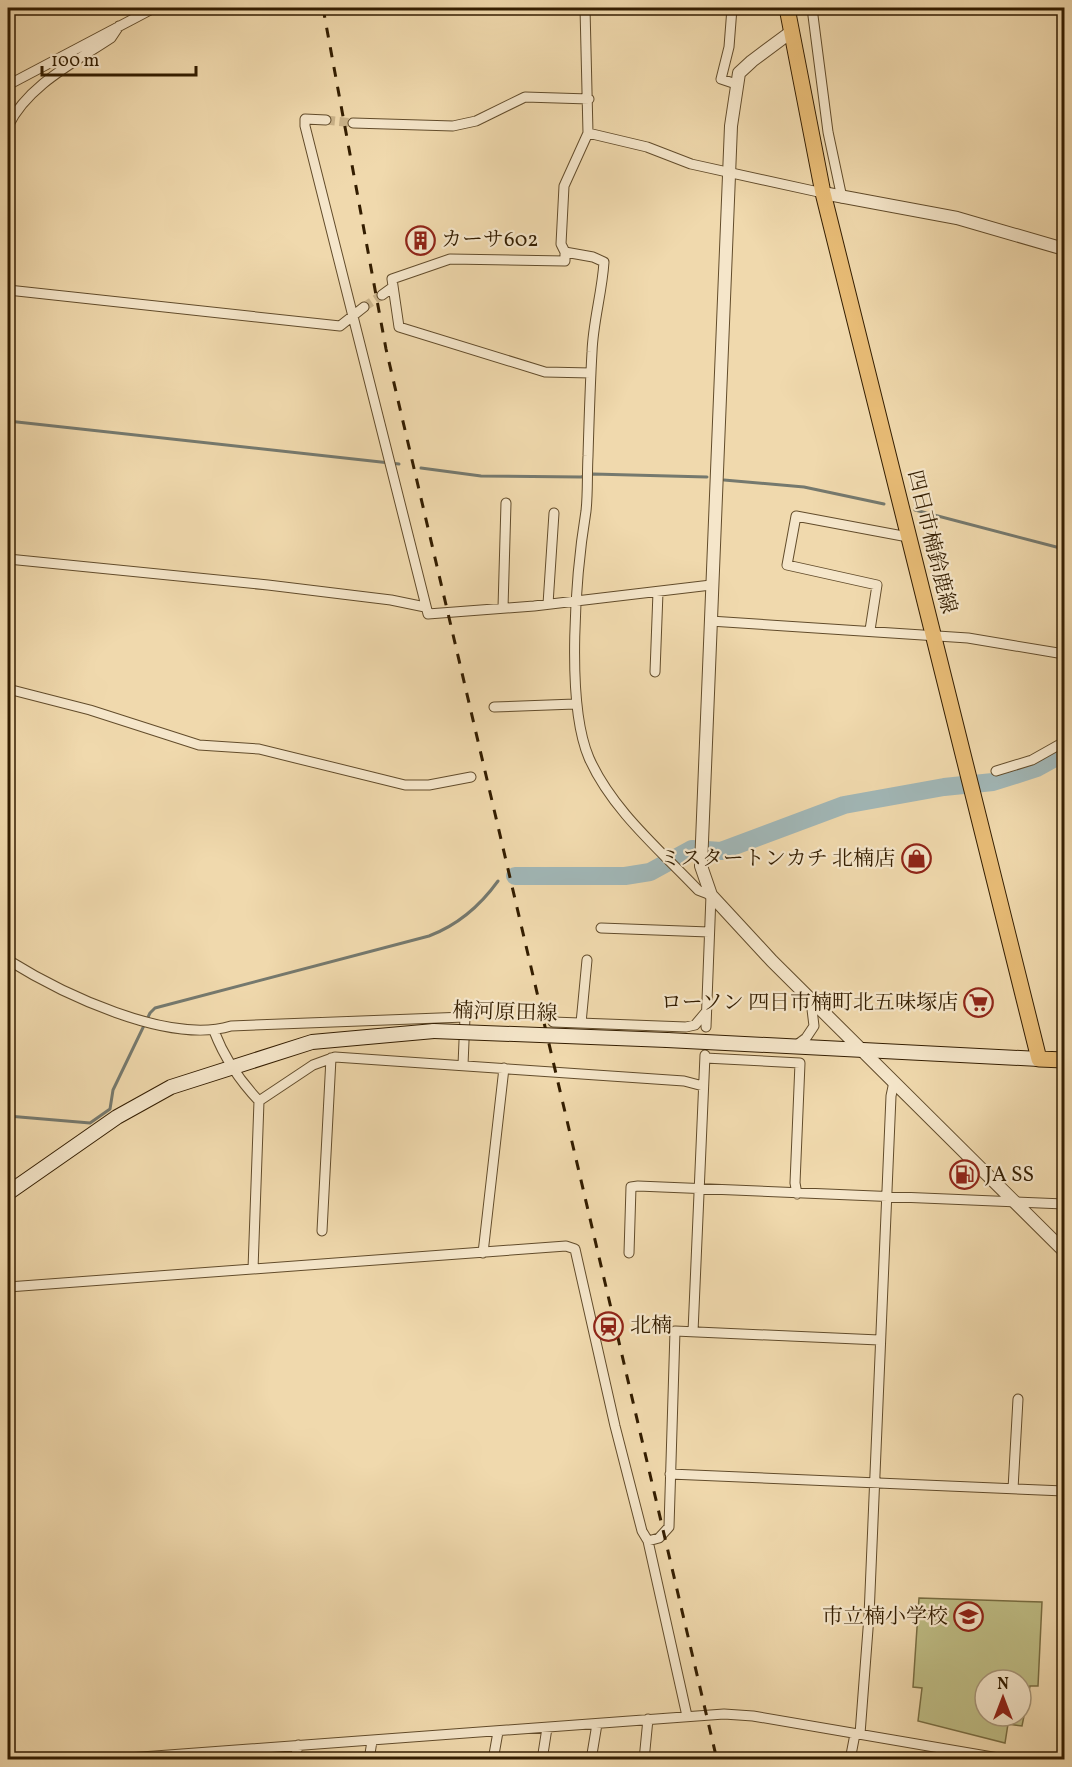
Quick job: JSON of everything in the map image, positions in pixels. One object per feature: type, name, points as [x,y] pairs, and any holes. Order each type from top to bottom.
[{"type":"main road","name":"四日市楠鈴鹿線","points":[[787,8],[823,193],[1039,1059]]},
{"type":"main road","name":"楠河原田線","points":[[8,1193],[117,1117],[171,1087],[312,1042],[434,1031],[1039,1059]]},
{"type":"main road","points":[[1039,1059],[1065,1060]]},
{"type":"street","points":[[8,85],[154,8]]},
{"type":"street","points":[[585,8],[589,99],[588,133],[564,186],[561,244],[565,252],[565,261],[450,259],[392,279],[399,327],[544,372],[591,373]]},
{"type":"street","points":[[732,8],[729,48],[721,80],[736,84]]},
{"type":"street","points":[[812,8],[828,132],[842,198]]},
{"type":"street","points":[[8,126],[19,106],[39,87],[111,38],[120,24]]},
{"type":"street","points":[[706,1027],[711,895],[700,857],[728,172],[736,84],[744,67],[791,32]]},
{"type":"street","points":[[353,123],[453,126],[476,121],[525,97],[589,99]]},
{"type":"street","points":[[326,120],[305,119],[305,126],[428,614],[578,602],[711,585]]},
{"type":"street","points":[[588,133],[646,147],[691,164],[842,198],[957,218],[1065,249]]},
{"type":"street","points":[[565,252],[593,256],[604,262],[602,289],[593,337],[578,602],[575,704],[584,744],[597,773],[632,821],[698,890],[711,895],[811,1001],[1065,1251]]},
{"type":"street","points":[[382,295],[393,288]]},
{"type":"street","points":[[8,290],[340,326],[364,307]]},
{"type":"street","points":[[503,608],[506,503]]},
{"type":"street","points":[[548,604],[554,513]]},
{"type":"street","points":[[870,630],[877,585],[787,565],[796,516],[908,537]]},
{"type":"street","points":[[8,559],[257,584],[391,600],[426,607]]},
{"type":"street","points":[[655,672],[658,592]]},
{"type":"street","points":[[710,621],[968,638],[1063,654],[1065,642]]},
{"type":"street","points":[[8,688],[90,710],[199,745],[259,749],[405,785],[429,785],[471,777]]},
{"type":"street","points":[[494,707],[575,704]]},
{"type":"street","points":[[996,771],[1032,760],[1065,742]]},
{"type":"street","points":[[601,928],[709,932]]},
{"type":"street","points":[[8,960],[88,1001],[144,1022],[214,1031],[231,1026],[465,1017],[463,1065]]},
{"type":"street","points":[[581,1023],[587,960]]},
{"type":"street","points":[[794,1047],[806,1038],[814,1026],[811,1001]]},
{"type":"street","points":[[553,1022],[686,1027],[695,1024],[707,1011]]},
{"type":"street","points":[[214,1031],[222,1052],[259,1101],[253,1269]]},
{"type":"street","points":[[693,1332],[705,1057],[800,1063],[795,1183],[797,1194]]},
{"type":"street","points":[[259,1101],[296,1075],[331,1058],[684,1081],[703,1086]]},
{"type":"street","points":[[322,1231],[331,1058]]},
{"type":"street","points":[[483,1253],[504,1068]]},
{"type":"street","points":[[850,1760],[857,1734],[869,1616],[885,1197],[891,1096],[894,1082]]},
{"type":"street","points":[[629,1253],[631,1187],[1065,1204]]},
{"type":"street","points":[[8,1287],[566,1246],[575,1249],[615,1426],[642,1531],[648,1541],[687,1716]]},
{"type":"street","points":[[648,1541],[659,1538],[669,1527],[675,1331],[879,1340]]},
{"type":"street","points":[[1013,1489],[1018,1399]]},
{"type":"street","points":[[670,1474],[1065,1491]]},
{"type":"street","points":[[101,1760],[498,1732],[687,1716],[741,1715],[1010,1760]]},
{"type":"street","points":[[644,1760],[648,1719]]},
{"type":"street","points":[[591,1760],[597,1724]]},
{"type":"street","points":[[542,1760],[547,1728]]},
{"type":"street","points":[[493,1760],[498,1732]]},
{"type":"street","points":[[369,1760],[372,1741]]},
{"type":"street","points":[[295,1760],[298,1745]]},
{"type":"shaded area","points":[[919,1598],[1042,1602],[1038,1686],[1033,1686],[1033,1668],[973,1668],[973,1728],[1007,1728],[1005,1743],[918,1721],[922,1688],[913,1687]]},
{"type":"waterway","points":[[8,421],[399,464]]},
{"type":"waterway","points":[[421,468],[481,476],[581,477],[593,474],[707,477]]},
{"type":"waterway","points":[[724,480],[804,487],[884,504]]},
{"type":"waterway","points":[[915,510],[1064,549]]},
{"type":"waterway","points":[[515,876],[625,876],[650,872],[692,849],[721,851],[844,805],[944,787],[993,782],[1037,768],[1064,753]]},
{"type":"waterway","points":[[8,1116],[90,1123],[110,1109],[113,1090],[150,1013],[155,1008],[440,932],[468,914],[498,881]]},
{"type":"tunnel","points":[[326,120],[353,123]]},
{"type":"tunnel","points":[[364,307],[382,295]]},
{"type":"railway","points":[[323,8],[386,349],[717,1760]]},
{"type":"place","name":"カーサ602","points":[[420,240]]},
{"type":"place","name":"ミスタートンカチ 北楠店","points":[[916,859]]},
{"type":"place","name":"ローソン 四日市楠町北五味塚店","points":[[979,1003]]},
{"type":"place","name":"JA SS","points":[[964,1175]]},
{"type":"place","name":"北楠","points":[[609,1326]]},
{"type":"place","name":"市立楠小学校","points":[[969,1617]]}]
